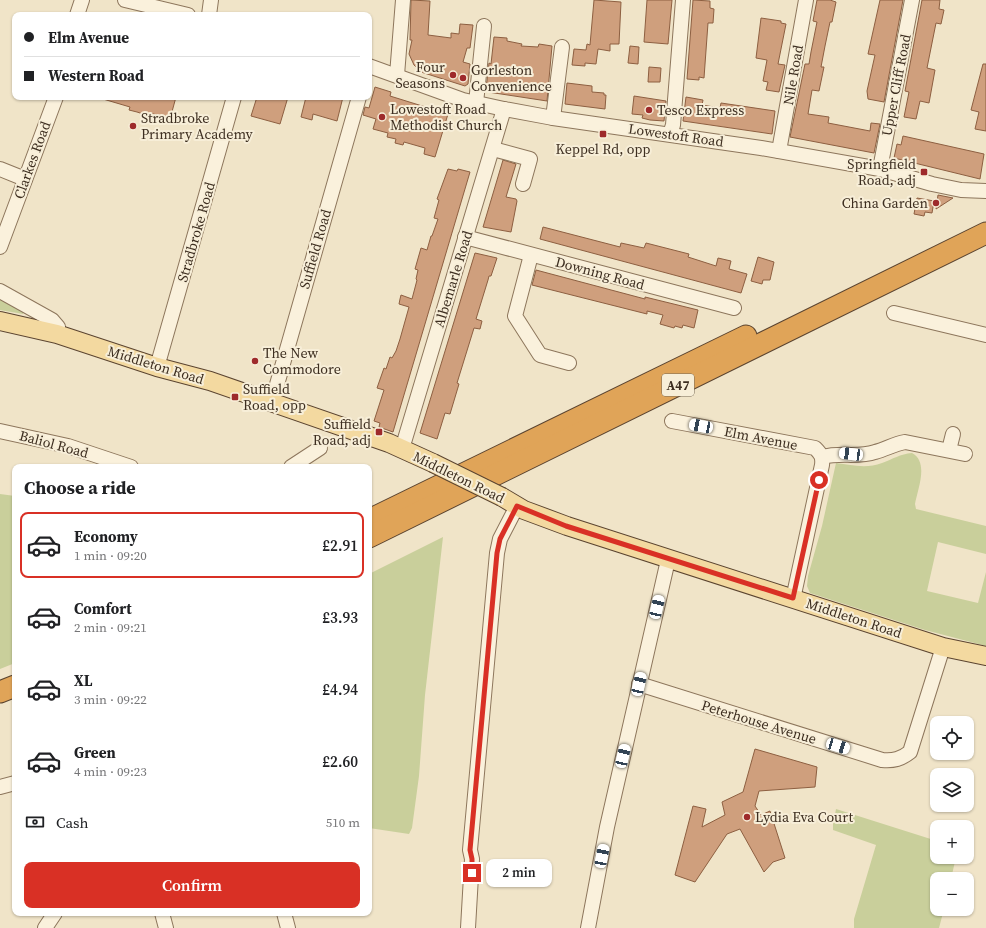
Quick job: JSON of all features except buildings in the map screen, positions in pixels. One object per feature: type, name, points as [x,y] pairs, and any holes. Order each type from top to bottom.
[{"type":"highway","name":"A47","points":[[372,519],[986,219]]},
{"type":"highway","name":"A47","points":[[372,536],[986,233]]},
{"type":"highway","points":[[0,692],[12,687]]},
{"type":"highway","points":[[0,706],[12,701]]},
{"type":"main road","name":"Middleton Road","points":[[0,321],[57,334],[157,367],[210,381],[402,449],[433,463],[509,502],[566,526],[668,560],[793,598],[943,647],[986,656]]},
{"type":"street","points":[[78,12],[82,0]]},
{"type":"street","points":[[125,0],[175,12]]},
{"type":"street","points":[[209,12],[211,0]]},
{"type":"street","points":[[397,75],[403,0]]},
{"type":"street","points":[[670,134],[673,124],[683,0]]},
{"type":"street","name":"Nile Road","points":[[778,151],[806,0]]},
{"type":"street","name":"Upper Cliff Road","points":[[880,169],[912,0]]},
{"type":"street","points":[[476,103],[484,26]]},
{"type":"street","points":[[553,118],[562,47]]},
{"type":"street","name":"Lowestoft Road","points":[[372,67],[463,100],[504,109],[553,118],[778,151],[880,169],[932,184],[961,190],[986,191]]},
{"type":"street","name":"Clarkes Road","points":[[0,247],[55,100]]},
{"type":"street","name":"Stradbroke Road","points":[[157,367],[233,100]]},
{"type":"street","name":"Suffield Road","points":[[272,402],[358,100]]},
{"type":"street","name":"Albemarle Road","points":[[402,449],[504,109]]},
{"type":"street","points":[[493,149],[530,159],[523,184]]},
{"type":"street","points":[[0,169],[25,179]]},
{"type":"street","name":"Downing Road","points":[[465,237],[734,308]]},
{"type":"street","points":[[531,254],[515,316],[540,355],[569,363]]},
{"type":"street","points":[[0,291],[52,320],[58,327],[57,334]]},
{"type":"street","points":[[894,313],[986,335]]},
{"type":"street","name":"Elm Avenue","points":[[672,421],[815,448],[823,457]]},
{"type":"street","name":"Baliol Road","points":[[0,431],[68,446],[122,464]]},
{"type":"street","points":[[949,450],[953,434]]},
{"type":"street","points":[[793,598],[823,457],[842,453],[861,455],[905,442],[965,454]]},
{"type":"street","points":[[296,464],[320,448]]},
{"type":"street","points":[[468,928],[472,859],[470,850],[497,553],[509,502]]},
{"type":"street","points":[[588,928],[607,827],[668,560]]},
{"type":"street","name":"Peterhouse Avenue","points":[[639,684],[882,760],[892,761],[904,757],[910,752],[943,647]]},
{"type":"street","points":[[0,787],[12,784]]},
{"type":"street","points":[[45,928],[53,916]]},
{"type":"street","points":[[163,916],[166,928]]},
{"type":"street","points":[[285,916],[288,928]]},
{"type":"green space","points":[[0,294],[25,307],[23,314],[0,310]]},
{"type":"green space","points":[[912,453],[917,457],[921,469],[920,483],[915,504],[916,509],[986,526],[986,554],[938,542],[927,591],[978,603],[986,572],[986,646],[925,630],[810,593],[807,586],[808,576],[822,526],[836,463],[870,466],[904,454]]},
{"type":"green space","points":[[0,494],[12,496],[12,664],[0,669]]},
{"type":"green space","points":[[443,537],[425,695],[419,776],[412,828],[409,834],[372,828],[372,572]]},
{"type":"green space","points":[[836,809],[930,839],[930,864],[954,864],[953,872],[930,872],[930,916],[942,916],[939,928],[854,928],[854,919],[876,845],[833,830]]},
{"type":"place","name":"Four Seasons","points":[[453,75]]},
{"type":"place","name":"Gorleston Convenience","points":[[463,78]]},
{"type":"place","name":"Tesco Express","points":[[649,110]]},
{"type":"place","name":"Lowestoft Road Methodist Church","points":[[382,117]]},
{"type":"place","name":"Stradbroke Primary Academy","points":[[133,126]]},
{"type":"place","name":"Keppel Rd, opp","points":[[603,134]]},
{"type":"place","name":"Springfield Road, adj","points":[[924,172]]},
{"type":"place","name":"China Garden","points":[[936,203]]},
{"type":"place","name":"The New Commodore","points":[[255,361]]},
{"type":"place","name":"Suffield Road, opp","points":[[235,397]]},
{"type":"place","name":"Suffield Road, adj","points":[[379,432]]},
{"type":"place","name":"Lydia Eva Court","points":[[747,817]]},
{"type":"route","points":[[472,873],[472,859],[470,850],[488,667],[497,553],[500,539],[517,506],[566,526],[668,560],[793,598],[819,480]]}]
